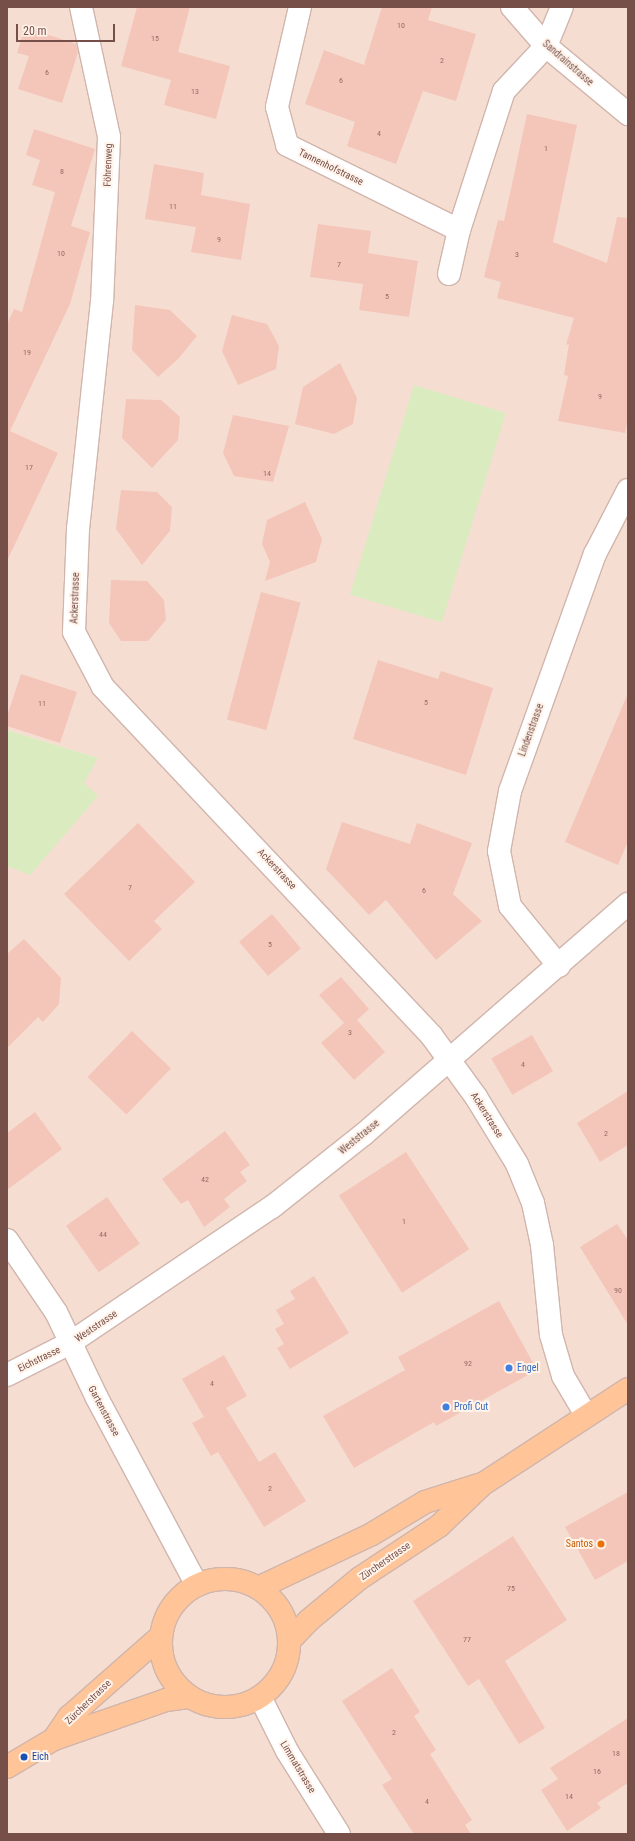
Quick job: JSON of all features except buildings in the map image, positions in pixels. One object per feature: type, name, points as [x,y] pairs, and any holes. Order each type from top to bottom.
[{"type":"main road","name":"Zürcherstrasse","points":[[289,1641],[308,1621],[349,1587],[439,1526],[483,1484],[628,1390]]},
{"type":"main road","name":"Zürcherstrasse","points":[[258,1588],[372,1534],[425,1502],[483,1484]]},
{"type":"main road","points":[[227,1579],[258,1588],[280,1610],[286,1625],[289,1641],[282,1673],[273,1687],[260,1698],[243,1705],[225,1708],[206,1705],[189,1697],[175,1684],[165,1668],[161,1653],[161,1636],[172,1606],[197,1585],[227,1579]]},
{"type":"main road","name":"Zürcherstrasse","points":[[54,1739],[69,1717],[161,1636]]},
{"type":"main road","name":"Zürcherstrasse","points":[[7,1767],[54,1739],[166,1700],[189,1697]]},
{"type":"street","name":"Föhrenweg","points":[[81,7],[109,137],[102,301]]},
{"type":"street","name":"Tannenhofstrasse","points":[[300,7],[277,107],[287,145],[459,230]]},
{"type":"street","name":"Sandrainstrasse","points":[[512,7],[546,46],[628,114]]},
{"type":"street","points":[[449,274],[459,230],[504,91],[546,46],[562,7]]},
{"type":"street","name":"Ackerstrasse","points":[[102,301],[78,528],[74,632],[104,687],[425,1029],[450,1060],[476,1097],[517,1164],[533,1203],[542,1245],[551,1335],[563,1376],[586,1416]]},
{"type":"street","name":"Lindenstrasse","points":[[559,966],[510,906],[499,851],[510,791],[594,554],[628,490]]},
{"type":"street","name":"Weststrasse","points":[[70,1343],[272,1207],[364,1134],[559,966],[628,904]]},
{"type":"street","name":"Gartenstrasse","points":[[7,1240],[56,1312],[70,1343],[197,1585]]},
{"type":"street","name":"Eichstrasse","points":[[7,1375],[70,1343]]},
{"type":"street","name":"Limmatstrasse","points":[[260,1698],[287,1751],[339,1834]]},
{"type":"shaded area","points":[[7,7],[628,7],[628,1834],[7,1834],[7,866],[30,874],[98,758],[7,730]]},
{"type":"green space","points":[[414,385],[506,413],[442,622],[350,594]]},
{"type":"green space","points":[[7,730],[98,758],[84,783],[98,796],[30,875],[7,866]]},
{"type":"place","name":"Engel","points":[[509,1368]]},
{"type":"place","name":"Profi Cut","points":[[446,1407]]},
{"type":"place","name":"Santos","points":[[601,1544]]},
{"type":"place","name":"Eich","points":[[24,1757]]}]
